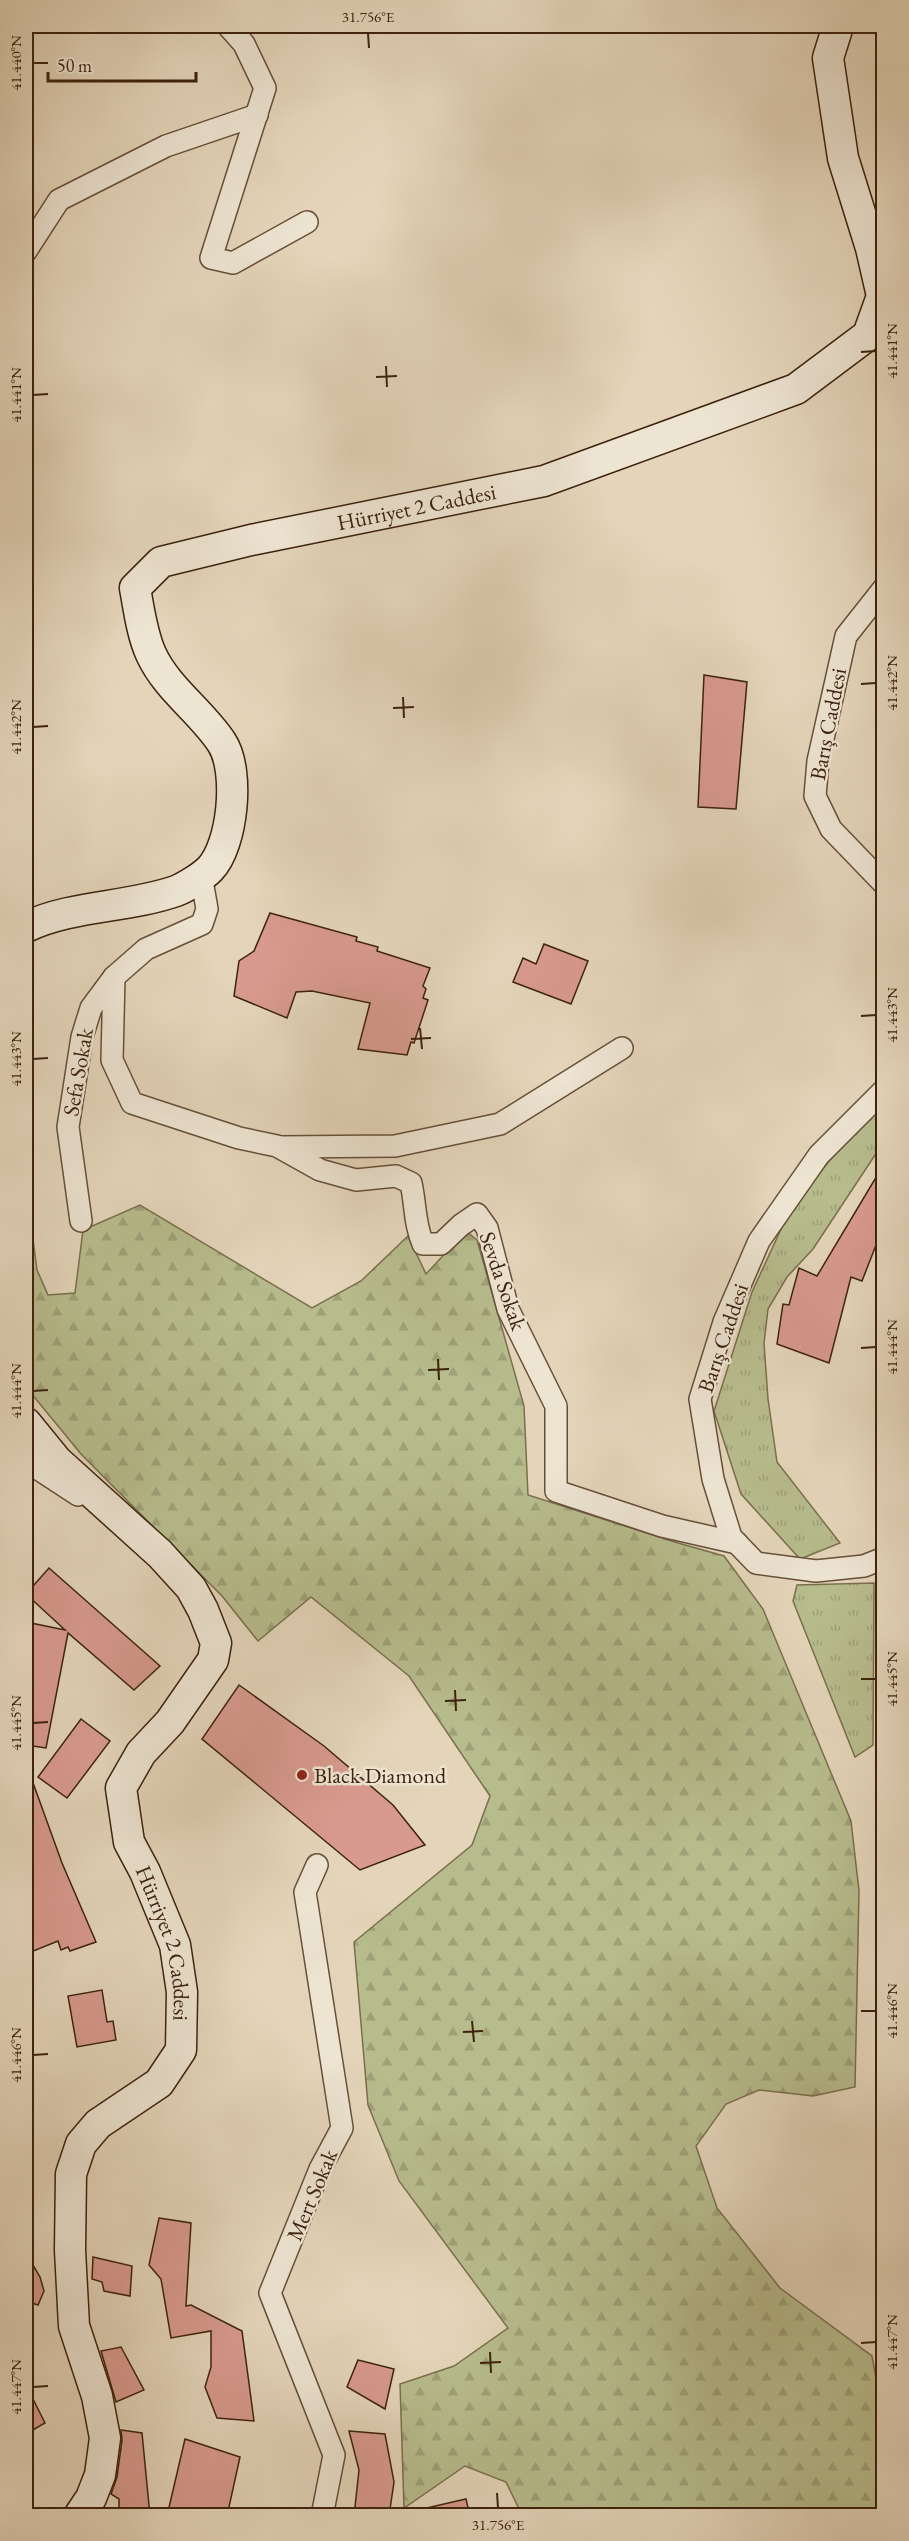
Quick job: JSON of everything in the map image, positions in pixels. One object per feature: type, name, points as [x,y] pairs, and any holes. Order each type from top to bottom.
[{"type":"street","points":[[228,26],[243,44],[265,88],[211,258],[233,263],[307,222]]},
{"type":"street","name":"Hürriyet 2 Caddesi","points":[[26,927],[69,914],[177,891],[210,869],[222,849],[230,820],[231,771],[222,744],[177,692],[152,655],[135,588],[161,562],[251,540],[544,481],[795,390],[868,335],[882,296],[871,248],[841,147],[828,58],[838,26]]},
{"type":"street","points":[[26,251],[59,200],[166,146],[257,115]]},
{"type":"street","name":"Barış Caddesi","points":[[884,588],[846,636],[818,761],[815,796],[831,829],[884,884]]},
{"type":"street","name":"Sefa Sokak","points":[[81,1221],[68,1127],[82,1037],[91,1008],[114,977],[146,949],[202,924],[207,909],[201,875]]},
{"type":"street","name":"Sevda Sokak","points":[[114,977],[112,1060],[132,1103],[239,1138],[277,1146],[320,1170],[356,1180],[396,1176],[411,1183],[415,1202],[415,1224],[423,1244],[441,1244],[477,1214],[487,1228],[508,1309],[556,1406],[556,1491],[662,1526],[737,1543]]},
{"type":"street","points":[[277,1146],[395,1146],[500,1124],[622,1048]]},
{"type":"street","name":"Barış Caddesi","points":[[884,1090],[819,1155],[759,1241],[724,1322],[700,1399],[713,1479],[731,1537],[756,1563],[816,1571],[864,1566],[884,1558]]},
{"type":"street","name":"Hürriyet 2 Caddesi","points":[[26,1423],[57,1461],[160,1554],[191,1588],[203,1610],[216,1643],[213,1660],[170,1722],[141,1753],[121,1788],[129,1842],[146,1872],[175,1945],[182,1992],[181,2050],[159,2083],[98,2124],[81,2144],[71,2174],[70,2250],[74,2326],[97,2396],[105,2438],[100,2475],[91,2498],[79,2516]]},
{"type":"street","points":[[26,1461],[132,1530]]},
{"type":"street","name":"Mert Sokak","points":[[317,1865],[305,1892],[342,2128],[320,2169],[270,2293],[334,2455],[322,2516]]},
{"type":"green space","points":[[883,1104],[883,1143],[813,1249],[787,1277],[768,1309],[764,1343],[768,1399],[777,1462],[840,1543],[800,1559],[741,1494],[714,1411],[752,1292],[788,1214],[829,1161]]},
{"type":"green space","points":[[26,1186],[37,1270],[48,1295],[75,1293],[83,1230],[140,1205],[312,1308],[361,1281],[408,1236],[426,1274],[466,1231],[477,1240],[524,1406],[528,1495],[724,1556],[763,1609],[851,1821],[859,1891],[855,2087],[813,2096],[759,2090],[726,2104],[696,2146],[717,2208],[780,2288],[872,2356],[880,2415],[883,2515],[522,2515],[506,2482],[465,2466],[404,2508],[400,2384],[454,2366],[508,2328],[399,2181],[368,2105],[354,1942],[472,1845],[490,1796],[409,1676],[311,1597],[258,1641],[222,1596],[81,1454],[26,1387]]},
{"type":"green space","points":[[874,1583],[873,1745],[855,1757],[793,1601],[797,1585]]},
{"type":"building","points":[[704,675],[747,682],[736,809],[698,807]]},
{"type":"building","points":[[270,913],[357,937],[356,941],[378,947],[377,951],[430,968],[423,986],[426,989],[423,998],[428,1000],[414,1043],[411,1042],[407,1055],[358,1049],[370,1003],[312,991],[296,992],[287,1018],[234,996],[239,961],[254,951]]},
{"type":"building","points":[[544,944],[588,961],[571,1004],[513,982],[523,958],[536,964]]},
{"type":"building","points":[[884,1164],[884,1250],[876,1245],[862,1281],[851,1277],[829,1363],[777,1344],[783,1304],[789,1305],[799,1268],[817,1276]]},
{"type":"building","points":[[49,1568],[160,1666],[134,1690],[68,1633],[46,1748],[26,1745],[26,1622],[65,1630],[26,1594]]},
{"type":"building","name":"Black Diamond","points":[[239,1685],[324,1746],[393,1805],[425,1845],[360,1870],[202,1739]]},
{"type":"building","points":[[81,1719],[110,1741],[67,1798],[38,1777]]},
{"type":"building","points":[[26,1769],[28,1769],[62,1863],[96,1942],[70,1951],[68,1947],[61,1950],[58,1941],[26,1954]]},
{"type":"building","points":[[102,1990],[107,2022],[113,2021],[116,2040],[77,2047],[68,1996]]},
{"type":"building","points":[[159,2218],[191,2223],[186,2306],[191,2305],[242,2331],[254,2421],[217,2418],[205,2387],[211,2367],[211,2331],[171,2338],[161,2279],[149,2265]]},
{"type":"building","points":[[26,2253],[40,2277],[44,2291],[38,2305],[26,2301]]},
{"type":"building","points":[[93,2257],[132,2266],[130,2296],[104,2291],[102,2282],[92,2279]]},
{"type":"building","points":[[121,2347],[144,2390],[116,2402],[101,2351]]},
{"type":"building","points":[[358,2360],[394,2369],[385,2409],[347,2387]]},
{"type":"building","points":[[26,2385],[45,2423],[26,2434]]},
{"type":"building","points":[[121,2430],[142,2433],[150,2516],[119,2516],[119,2499],[111,2494],[117,2477],[122,2440]]},
{"type":"building","points":[[349,2431],[385,2434],[394,2482],[389,2516],[354,2516],[359,2470]]},
{"type":"building","points":[[185,2439],[240,2457],[227,2516],[167,2516]]},
{"type":"building","points":[[466,2499],[470,2516],[423,2516],[422,2509]]},
{"type":"place","name":"Black Diamond","points":[[302,1775]]}]
